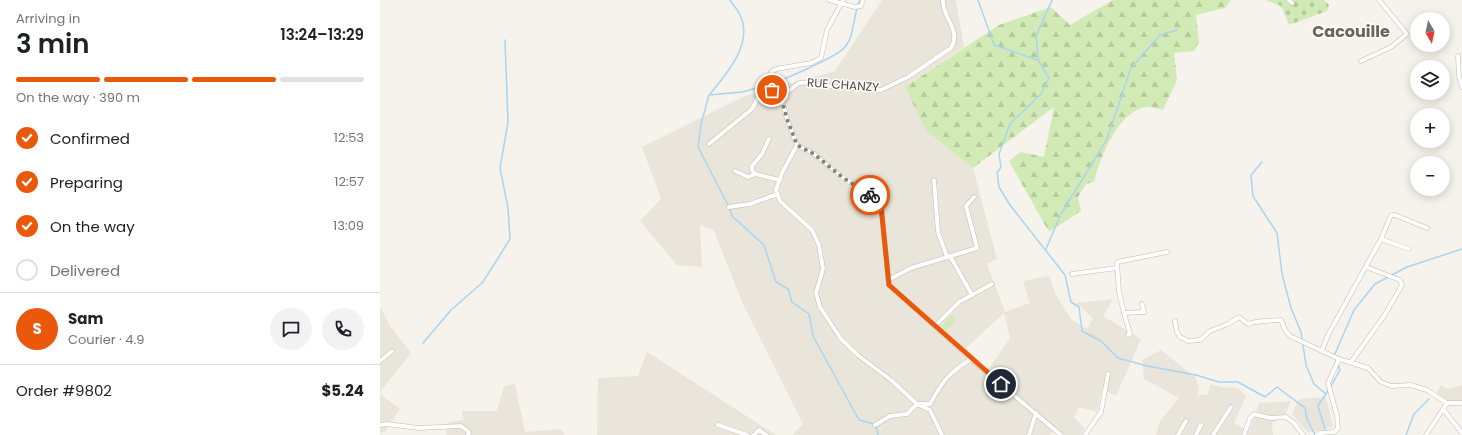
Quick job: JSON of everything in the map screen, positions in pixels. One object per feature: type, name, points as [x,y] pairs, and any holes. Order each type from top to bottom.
[{"type":"street","points":[[829,0],[858,7],[862,5],[863,0]]},
{"type":"street","name":"RUE CHANZY","points":[[781,97],[799,83],[812,82],[825,86],[881,90],[908,77],[951,48],[955,42],[955,32],[943,0]]},
{"type":"street","points":[[1361,61],[1391,47],[1407,34],[1379,0]]},
{"type":"street","points":[[842,2],[827,30],[821,58],[811,63],[776,69],[771,72],[768,80],[772,90],[781,97],[787,119],[797,145],[814,154],[842,177],[871,195],[881,206],[889,285],[971,359],[1061,435]]},
{"type":"street","points":[[1458,56],[1459,76],[1462,87]]},
{"type":"street","points":[[709,144],[752,109],[762,89],[770,84]]},
{"type":"street","points":[[754,174],[752,166],[762,154],[769,139]]},
{"type":"street","points":[[797,145],[779,180],[776,190],[780,201],[812,230],[819,245],[823,269],[816,293],[820,308],[842,339],[859,356],[891,380],[917,404],[930,410],[942,435]]},
{"type":"street","points":[[735,171],[748,177],[754,174],[779,180]]},
{"type":"street","points":[[934,180],[938,232],[949,256],[972,295]]},
{"type":"street","points":[[729,207],[750,204],[778,194]]},
{"type":"street","points":[[888,280],[911,268],[977,248],[966,206],[974,197]]},
{"type":"street","points":[[1322,350],[1328,335],[1381,239],[1391,215],[1395,215],[1427,228]]},
{"type":"street","points":[[1381,239],[1409,249]]},
{"type":"street","points":[[1128,335],[1130,334],[1119,292],[1117,268],[1118,261],[1167,252]]},
{"type":"street","points":[[1351,362],[1384,316],[1402,285],[1400,280],[1366,267]]},
{"type":"street","points":[[1072,274],[1117,268]]},
{"type":"street","points":[[935,326],[959,302],[992,284]]},
{"type":"street","points":[[1124,313],[1144,312],[1142,304]]},
{"type":"street","points":[[1175,321],[1177,332],[1180,337],[1188,341],[1200,340],[1210,331],[1228,324],[1239,317],[1248,324],[1258,320],[1266,322],[1281,320],[1284,330],[1290,336],[1339,359],[1368,368],[1381,382],[1391,386],[1411,385],[1427,390],[1446,403],[1462,403]]},
{"type":"street","points":[[380,361],[392,351]]},
{"type":"street","points":[[876,425],[890,416],[907,414],[917,404],[930,404],[938,389],[952,371],[971,359]]},
{"type":"street","points":[[1317,435],[1320,433],[1334,432],[1338,428],[1337,416],[1328,383],[1339,359]]},
{"type":"street","points":[[1085,435],[1101,412],[1108,374]]},
{"type":"street","points":[[1426,435],[1446,403]]},
{"type":"street","points":[[1213,435],[1231,407]]},
{"type":"street","points":[[1443,409],[1462,433]]},
{"type":"street","points":[[1029,435],[1036,413]]},
{"type":"street","points":[[1244,435],[1250,418],[1254,414],[1270,418],[1286,417],[1294,423],[1303,435]]},
{"type":"street","points":[[1178,435],[1186,421]]},
{"type":"street","points":[[380,425],[388,424],[419,428],[461,426],[468,432],[468,435]]},
{"type":"street","points":[[718,425],[747,435]]},
{"type":"street","points":[[1196,435],[1200,425]]},
{"type":"street","points":[[754,435],[759,430],[766,435]]},
{"type":"shaded area","points":[[882,0],[956,0],[964,47],[905,87],[926,131],[973,168],[997,259],[987,264],[1005,312],[1030,303],[1023,281],[1049,276],[1056,295],[1071,319],[1087,329],[1093,318],[1076,303],[1113,299],[1103,316],[1141,339],[1116,396],[1102,389],[1097,412],[1079,407],[1074,417],[1085,429],[1080,435],[1065,435],[1056,427],[1050,435],[792,435],[803,424],[742,302],[714,231],[700,225],[702,267],[677,265],[640,221],[661,199],[642,147],[745,96],[835,71]],"holes":[[[1004,313],[1010,338],[988,370],[966,348]]]},
{"type":"shaded area","points":[[380,307],[390,326],[411,353],[380,392]]},
{"type":"shaded area","points":[[1161,350],[1196,378],[1199,389],[1197,395],[1207,395],[1211,384],[1220,387],[1238,388],[1246,396],[1234,423],[1249,431],[1259,403],[1291,401],[1285,416],[1272,423],[1273,435],[1156,435],[1160,421],[1179,398],[1144,379],[1142,360]]},
{"type":"shaded area","points":[[647,352],[776,435],[597,435],[598,378],[638,376]]},
{"type":"shaded area","points":[[515,384],[525,432],[561,429],[565,435],[446,435],[449,422],[463,420],[462,411],[497,411],[504,386]]},
{"type":"shaded area","points":[[1441,385],[1447,389],[1462,385],[1462,403],[1451,404],[1435,396]]},
{"type":"shaded area","points":[[380,394],[400,409],[385,432],[380,433]]},
{"type":"shaded area","points":[[1326,397],[1333,427],[1308,433],[1292,414],[1299,399]]},
{"type":"green space","points":[[1113,0],[1231,0],[1225,8],[1196,15],[1199,42],[1194,51],[1174,53],[1177,80],[1163,110],[1147,107],[1137,110],[1127,117],[1112,137],[1101,161],[1094,182],[1086,184],[1078,197],[1081,211],[1049,232],[1009,161],[1021,152],[1044,157],[1054,107],[973,168],[926,131],[905,87],[999,25],[1051,7],[1070,25]]},
{"type":"green space","points":[[1266,0],[1324,0],[1329,5],[1327,11],[1289,25],[1281,6]]},
{"type":"green space","points":[[951,315],[956,319],[946,331],[941,327]]},
{"type":"waterway","points":[[710,94],[730,68],[741,47],[743,26],[740,15],[730,0]]},
{"type":"waterway","points":[[770,84],[821,62],[845,47],[851,37],[860,0]]},
{"type":"waterway","points":[[978,0],[994,45],[1038,60]]},
{"type":"waterway","points":[[1052,0],[1036,36],[1038,60],[1049,78],[1041,94],[1010,124],[999,154],[1001,167],[997,173],[999,187],[1010,205],[1065,275],[1071,302],[1079,307],[1082,331],[1101,341],[1118,358],[1147,366],[1196,375],[1219,382],[1238,382],[1265,397],[1277,387],[1305,408],[1307,419],[1315,435]]},
{"type":"waterway","points":[[1046,249],[1061,214],[1107,139],[1131,68],[1160,35],[1177,30]]},
{"type":"waterway","points":[[423,343],[451,310],[483,282],[510,239],[508,208],[500,168],[508,122],[505,40]]},
{"type":"waterway","points":[[764,86],[742,92],[709,95],[701,124],[698,147],[729,207],[732,216],[764,245],[776,282],[788,289],[792,302],[809,314],[813,336],[859,420],[874,424]]},
{"type":"waterway","points":[[1262,162],[1251,175],[1253,196],[1277,233],[1282,274],[1291,308],[1301,332],[1306,365],[1314,384],[1326,394]]},
{"type":"waterway","points":[[1336,361],[1334,356],[1354,310],[1375,284],[1407,267],[1462,249]]},
{"type":"waterway","points":[[1331,386],[1340,370],[1338,365]]},
{"type":"waterway","points":[[1327,435],[1318,406],[1329,389]]},
{"type":"waterway","points":[[1406,435],[1414,414],[1429,399]]},
{"type":"waterway","points":[[876,426],[878,435]]},
{"type":"way so far","points":[[772,90],[781,97],[787,119],[797,145],[814,154],[842,177],[870,195]]},
{"type":"district","name":"Cacouille","points":[[1351,31]]},
{"type":"route","points":[[870,195],[881,206],[889,285],[1001,384]]}]
